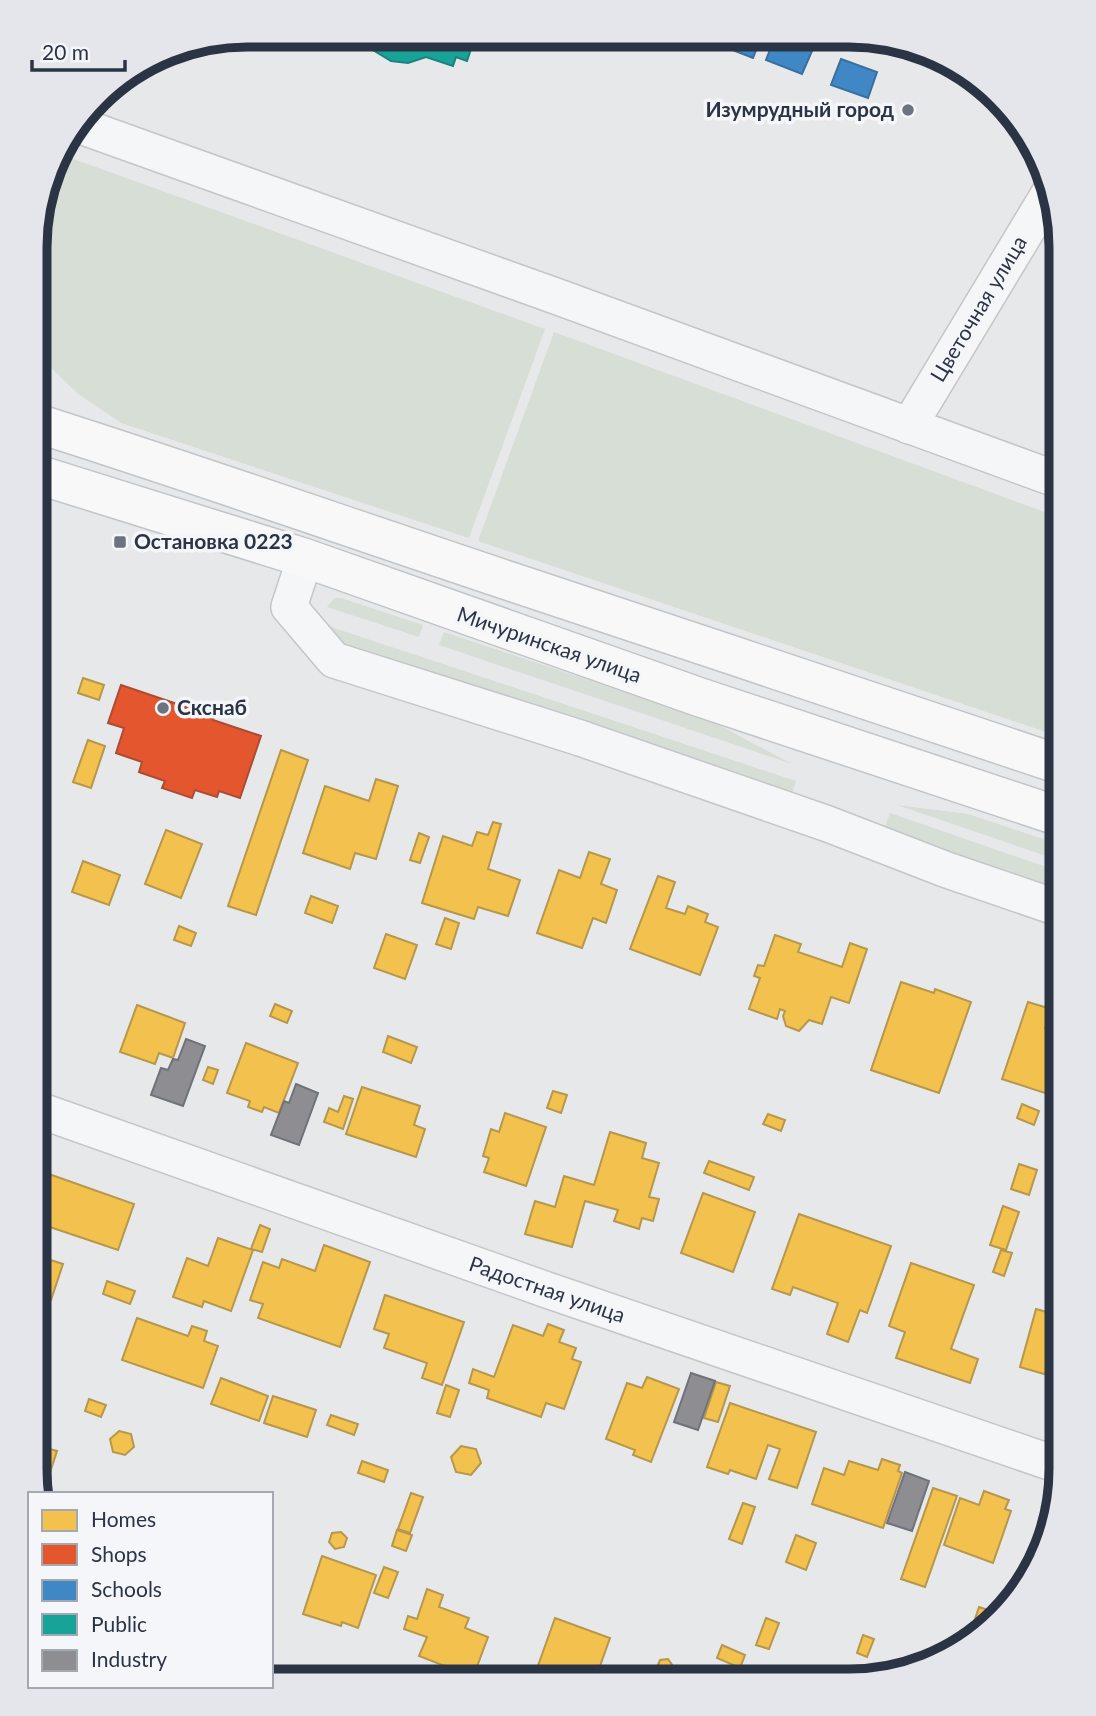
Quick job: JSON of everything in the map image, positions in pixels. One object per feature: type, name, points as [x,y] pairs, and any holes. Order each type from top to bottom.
[{"type":"main road","points":[[47,427],[1049,761]]},
{"type":"main road","name":"Мичуринская улица","points":[[47,477],[305,558],[699,697],[1049,813]]},
{"type":"street","points":[[87,128],[1049,477]]},
{"type":"street","name":"Цветочная улица","points":[[909,426],[1044,203]]},
{"type":"street","points":[[305,558],[289,607],[334,660],[580,738],[828,824],[947,870],[1048,905]]},
{"type":"street","name":"Радостная улица","points":[[47,1113],[547,1290],[1048,1462]]},
{"type":"shaded area","points":[[69,157],[545,329],[469,538],[121,423],[77,393],[47,364],[49,221],[58,183]]},
{"type":"shaded area","points":[[554,332],[1049,514],[1049,733],[478,541]]},
{"type":"shaded area","points":[[335,598],[423,625],[419,637],[327,607]]},
{"type":"shaded area","points":[[322,624],[796,781],[790,798],[414,673],[337,642]]},
{"type":"shaded area","points":[[444,632],[709,720],[792,764],[439,645]]},
{"type":"shaded area","points":[[897,805],[968,814],[1049,841],[1049,857]]},
{"type":"shaded area","points":[[890,813],[1048,868],[1048,886],[884,829]]},
{"type":"building: Homes","points":[[83,678],[104,685],[99,700],[78,693]]},
{"type":"building: Homes","points":[[88,740],[105,746],[91,788],[73,782]]},
{"type":"building: Homes","points":[[281,750],[308,760],[256,915],[228,906]]},
{"type":"building: Homes","points":[[376,779],[398,786],[376,859],[355,853],[350,869],[303,853],[325,786],[369,801]]},
{"type":"building: Homes","points":[[493,822],[501,824],[488,869],[520,880],[508,916],[478,907],[474,919],[422,903],[443,836],[472,846],[477,832],[488,835]]},
{"type":"building: Homes","points":[[166,830],[202,844],[181,898],[145,884]]},
{"type":"building: Homes","points":[[419,833],[429,837],[420,863],[410,860]]},
{"type":"building: Homes","points":[[589,852],[610,859],[601,884],[617,890],[606,923],[593,918],[582,948],[537,933],[559,870],[580,878]]},
{"type":"building: Homes","points":[[83,861],[120,875],[109,905],[72,892]]},
{"type":"building: Homes","points":[[658,876],[675,882],[666,908],[685,914],[688,906],[708,914],[705,922],[718,927],[700,975],[630,949]]},
{"type":"building: Homes","points":[[311,896],[338,906],[332,923],[305,913]]},
{"type":"building: Homes","points":[[445,918],[459,923],[451,949],[436,944]]},
{"type":"building: Homes","points":[[179,926],[196,933],[191,946],[174,940]]},
{"type":"building: Homes","points":[[386,934],[417,945],[405,979],[374,968]]},
{"type":"building: Homes","points":[[775,935],[801,944],[798,952],[842,967],[850,943],[867,949],[849,1003],[831,997],[822,1024],[809,1020],[799,1031],[786,1026],[783,1016],[785,1011],[780,1009],[777,1019],[749,1009],[760,978],[754,976],[758,965],[764,966]]},
{"type":"building: Homes","points":[[901,982],[934,993],[935,989],[971,1002],[939,1093],[871,1070]]},
{"type":"building: Homes","points":[[1028,1002],[1048,1008],[1045,1028],[1048,1029],[1048,1094],[1002,1079]]},
{"type":"building: Homes","points":[[275,1004],[292,1011],[287,1023],[270,1016]]},
{"type":"building: Homes","points":[[137,1005],[185,1023],[173,1058],[159,1053],[155,1064],[120,1052]]},
{"type":"building: Homes","points":[[388,1036],[417,1047],[411,1063],[383,1052]]},
{"type":"building: Homes","points":[[246,1043],[298,1063],[279,1113],[264,1107],[262,1112],[248,1107],[250,1101],[227,1093]]},
{"type":"building: Homes","points":[[208,1067],[218,1070],[213,1084],[203,1080]]},
{"type":"building: Homes","points":[[362,1087],[420,1106],[414,1125],[425,1129],[416,1157],[346,1134]]},
{"type":"building: Homes","points":[[553,1091],[567,1095],[561,1113],[547,1108]]},
{"type":"building: Homes","points":[[344,1096],[353,1099],[343,1129],[324,1122],[329,1108],[338,1112]]},
{"type":"building: Homes","points":[[1022,1104],[1039,1111],[1034,1125],[1017,1118]]},
{"type":"building: Homes","points":[[505,1113],[546,1127],[526,1186],[484,1172],[489,1158],[483,1156],[491,1129],[499,1132]]},
{"type":"building: Homes","points":[[768,1114],[785,1120],[781,1131],[763,1124]]},
{"type":"building: Homes","points":[[610,1132],[646,1143],[642,1158],[659,1163],[649,1197],[659,1199],[653,1221],[642,1218],[639,1229],[614,1221],[618,1210],[585,1201],[572,1247],[525,1234],[535,1201],[555,1207],[564,1176],[594,1185]]},
{"type":"building: Homes","points":[[709,1161],[754,1177],[749,1190],[704,1173]]},
{"type":"building: Homes","points":[[1019,1164],[1037,1170],[1029,1195],[1011,1189]]},
{"type":"building: Homes","points":[[47,1173],[134,1204],[118,1250],[47,1226]]},
{"type":"building: Homes","points":[[703,1193],[755,1212],[733,1272],[681,1253]]},
{"type":"building: Homes","points":[[1003,1206],[1019,1212],[1006,1250],[990,1245]]},
{"type":"building: Homes","points":[[799,1214],[891,1246],[867,1313],[860,1310],[848,1342],[827,1334],[838,1303],[793,1287],[790,1295],[772,1289]]},
{"type":"building: Homes","points":[[260,1225],[270,1229],[262,1252],[251,1249]]},
{"type":"building: Homes","points":[[218,1238],[253,1250],[231,1311],[204,1301],[202,1307],[173,1297],[187,1258],[208,1266]]},
{"type":"building: Homes","points":[[324,1245],[370,1262],[340,1347],[258,1318],[263,1304],[250,1300],[263,1262],[279,1268],[282,1259],[315,1271]]},
{"type":"building: Homes","points":[[1001,1250],[1012,1253],[1004,1276],[993,1272]]},
{"type":"building: Homes","points":[[47,1259],[63,1264],[51,1300],[47,1299]]},
{"type":"building: Homes","points":[[911,1263],[974,1285],[951,1349],[978,1359],[970,1383],[896,1358],[905,1332],[889,1326]]},
{"type":"building: Homes","points":[[107,1281],[135,1291],[130,1304],[103,1294]]},
{"type":"building: Homes","points":[[385,1295],[464,1322],[442,1385],[422,1378],[427,1363],[384,1348],[389,1334],[374,1329]]},
{"type":"building: Homes","points":[[1036,1309],[1048,1312],[1048,1375],[1020,1367]]},
{"type":"building: Homes","points":[[137,1318],[188,1336],[192,1326],[207,1331],[204,1341],[218,1346],[203,1388],[122,1360]]},
{"type":"building: Homes","points":[[548,1324],[564,1330],[559,1342],[576,1348],[572,1359],[581,1362],[564,1409],[546,1403],[541,1417],[487,1398],[489,1390],[469,1383],[473,1369],[494,1377],[513,1325],[543,1336]]},
{"type":"building: Homes","points":[[647,1377],[679,1389],[651,1462],[633,1455],[635,1450],[606,1439],[627,1383],[642,1388]]},
{"type":"building: Homes","points":[[221,1378],[268,1396],[259,1421],[211,1404]]},
{"type":"building: Homes","points":[[716,1382],[730,1386],[718,1422],[704,1418]]},
{"type":"building: Homes","points":[[446,1385],[459,1390],[450,1417],[437,1413]]},
{"type":"building: Homes","points":[[273,1396],[316,1410],[307,1437],[264,1423]]},
{"type":"building: Homes","points":[[89,1399],[106,1405],[101,1417],[85,1411]]},
{"type":"building: Homes","points":[[730,1403],[816,1432],[797,1488],[769,1479],[780,1449],[768,1445],[756,1479],[730,1470],[728,1474],[707,1467]]},
{"type":"building: Homes","points":[[331,1415],[358,1424],[354,1435],[327,1425]]},
{"type":"building: Homes","points":[[119,1431],[131,1434],[134,1447],[125,1455],[113,1452],[110,1439]]},
{"type":"building: Homes","points":[[461,1446],[476,1449],[481,1463],[471,1475],[456,1472],[451,1457]]},
{"type":"building: Homes","points":[[47,1448],[57,1451],[48,1479]]},
{"type":"building: Homes","points":[[882,1459],[900,1465],[898,1471],[902,1473],[883,1528],[812,1504],[824,1468],[844,1475],[849,1461],[878,1470]]},
{"type":"building: Homes","points":[[362,1461],[388,1470],[384,1482],[358,1473]]},
{"type":"building: Homes","points":[[933,1488],[957,1496],[925,1587],[901,1579]]},
{"type":"building: Homes","points":[[984,1491],[1009,1500],[1005,1509],[1011,1511],[993,1563],[944,1545],[960,1498],[979,1505]]},
{"type":"building: Homes","points":[[411,1493],[423,1497],[410,1533],[398,1529]]},
{"type":"building: Homes","points":[[743,1503],[755,1507],[742,1544],[729,1539]]},
{"type":"building: Homes","points":[[397,1530],[412,1535],[406,1551],[392,1546]]},
{"type":"building: Homes","points":[[341,1532],[347,1538],[344,1547],[335,1549],[329,1542],[332,1533]]},
{"type":"building: Homes","points":[[796,1535],[816,1543],[806,1570],[786,1562]]},
{"type":"building: Homes","points":[[322,1556],[376,1575],[358,1628],[342,1622],[341,1626],[303,1614]]},
{"type":"building: Homes","points":[[384,1567],[398,1572],[388,1598],[374,1593]]},
{"type":"building: Homes","points":[[427,1589],[443,1595],[439,1607],[469,1618],[465,1628],[488,1637],[476,1669],[450,1669],[419,1656],[427,1637],[404,1629],[408,1616],[417,1619]]},
{"type":"building: Homes","points":[[979,1607],[989,1610],[973,1624]]},
{"type":"building: Homes","points":[[555,1618],[610,1638],[599,1669],[537,1669]]},
{"type":"building: Homes","points":[[766,1618],[779,1623],[769,1649],[756,1645]]},
{"type":"building: Homes","points":[[863,1635],[874,1639],[867,1657],[857,1653]]},
{"type":"building: Homes","points":[[722,1645],[745,1655],[740,1668],[717,1658]]},
{"type":"building: Homes","points":[[668,1659],[673,1666],[671,1669],[658,1669],[660,1660]]},
{"type":"building: Shops","points":[[121,685],[186,707],[188,703],[215,712],[213,720],[261,736],[240,798],[219,791],[217,797],[195,790],[192,798],[162,788],[165,781],[139,772],[142,762],[116,753],[124,728],[108,723]]},
{"type":"building: Schools","points":[[725,47],[757,47],[753,58]]},
{"type":"building: Schools","points":[[771,47],[802,47],[812,51],[802,74],[766,60]]},
{"type":"building: Schools","points":[[841,59],[877,72],[868,98],[831,85]]},
{"type":"building: Public","points":[[372,48],[471,48],[467,61],[456,57],[453,66],[426,57],[408,63],[391,61]]},
{"type":"building: Industry","points":[[186,1039],[205,1046],[183,1106],[151,1095],[161,1068],[168,1070],[173,1059],[178,1060]]},
{"type":"building: Industry","points":[[296,1084],[318,1093],[299,1145],[271,1135],[284,1101],[289,1103]]},
{"type":"building: Industry","points":[[691,1373],[715,1381],[698,1430],[674,1422]]},
{"type":"building: Industry","points":[[905,1472],[929,1481],[912,1531],[887,1523]]},
{"type":"place","name":"Изумрудный город","points":[[908,110]]},
{"type":"place","name":"Остановка 0223","points":[[120,542]]},
{"type":"place","name":"Скснаб","points":[[163,708]]}]
